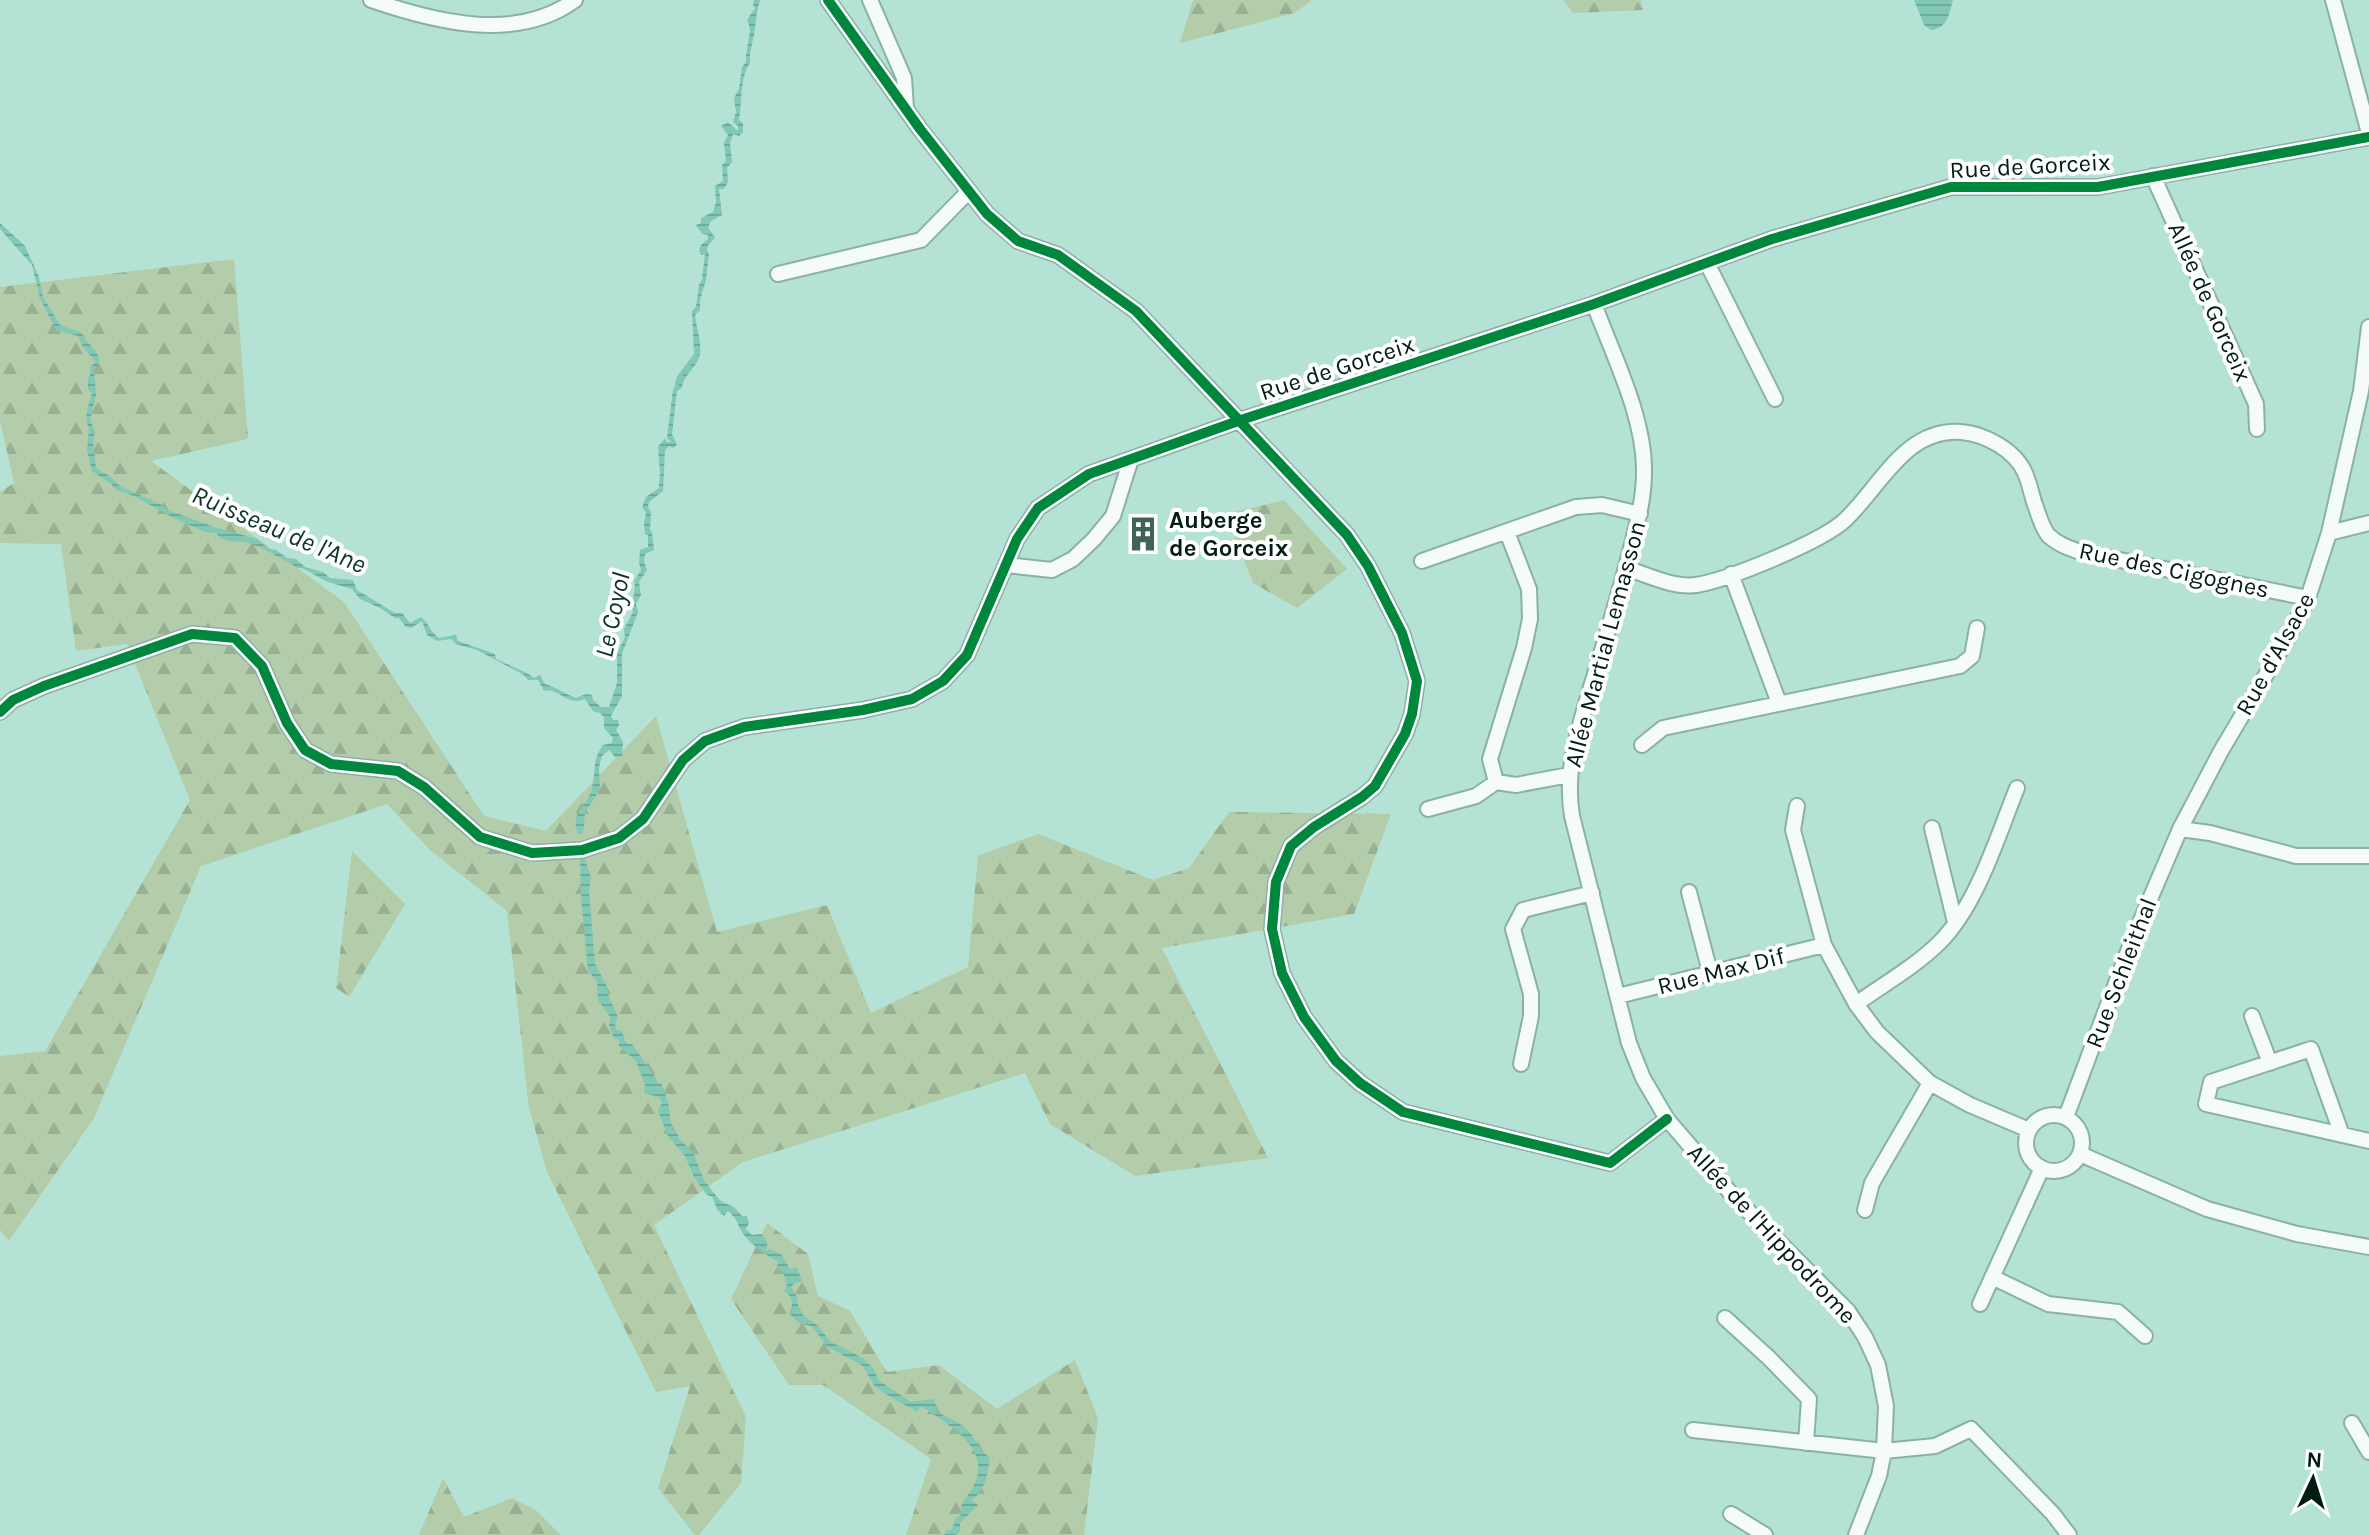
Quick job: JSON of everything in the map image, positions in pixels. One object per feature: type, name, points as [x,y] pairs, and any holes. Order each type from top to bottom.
[{"type":"street","points":[[371,0],[410,7],[437,19],[499,26],[523,24],[558,12],[575,0]]},
{"type":"street","points":[[828,0],[906,110],[987,214],[1018,241],[1058,255],[1136,311],[1347,535],[1368,566],[1402,633],[1417,681],[1412,714],[1405,734],[1375,786],[1291,846],[1276,882],[1272,929],[1282,973],[1304,1017],[1336,1061],[1360,1083],[1403,1112],[1610,1163],[1667,1119]]},
{"type":"street","points":[[870,0],[904,78],[906,110]]},
{"type":"street","points":[[2333,0],[2369,135]]},
{"type":"street","name":"Rue de Gorceix","points":[[0,712],[13,700],[44,686],[192,634],[235,638],[262,666],[287,723],[305,750],[331,764],[398,771],[424,787],[480,837],[532,853],[582,850],[619,838],[643,819],[683,760],[705,741],[744,727],[863,710],[912,699],[943,681],[967,655],[1017,539],[1038,508],[1089,474],[1241,420],[1594,304],[1772,239],[1951,187],[2098,187],[2369,135]]},
{"type":"street","name":"Allée de Gorceix","points":[[2153,176],[2256,404],[2257,429]]},
{"type":"street","points":[[778,274],[921,240],[969,191]]},
{"type":"street","points":[[1707,263],[1775,399]]},
{"type":"street","name":"Allée Martial Lemasson","points":[[1594,304],[1636,415],[1644,450],[1644,486],[1626,568],[1575,741],[1568,795],[1629,1043],[1643,1078],[1667,1119]]},
{"type":"street","name":"Rue d'Alsace","points":[[2180,829],[2308,598],[2329,533],[2361,391],[2369,327]]},
{"type":"street","name":"Rue des Cigognes","points":[[1626,568],[1675,584],[1695,585],[1731,574],[1830,532],[1847,518],[1905,451],[1933,434],[1962,432],[1992,440],[2012,454],[2024,470],[2047,534],[2060,545],[2080,552],[2308,598]]},
{"type":"street","points":[[1006,565],[1052,570],[1073,559],[1113,516],[1131,459]]},
{"type":"street","points":[[1422,561],[1576,507],[1602,505],[1640,514]]},
{"type":"street","points":[[2329,533],[2369,523]]},
{"type":"street","points":[[1496,782],[1490,759],[1530,619],[1529,589],[1507,532]]},
{"type":"street","points":[[1731,574],[1779,703]]},
{"type":"street","points":[[1642,745],[1663,728],[1960,666],[1972,656],[1977,628]]},
{"type":"street","points":[[1428,809],[1476,796],[1496,782],[1516,785],[1569,775]]},
{"type":"street","points":[[1856,1004],[1925,956],[1943,939],[1982,877],[2017,788]]},
{"type":"street","points":[[1797,806],[1793,830],[1824,945],[1856,1004],[1877,1032],[1930,1083],[1970,1105],[2029,1130]]},
{"type":"street","points":[[1932,828],[1955,922]]},
{"type":"street","points":[[2180,829],[2210,833],[2296,856],[2369,856]]},
{"type":"street","name":"Rue Schleithal","points":[[2066,1117],[2130,946],[2180,829]]},
{"type":"street","points":[[1689,892],[1710,972]]},
{"type":"street","points":[[1521,1064],[1531,1016],[1531,994],[1513,929],[1523,910],[1592,893]]},
{"type":"street","name":"Rue Max Dif","points":[[1618,996],[1824,945]]},
{"type":"street","points":[[2252,1016],[2270,1063]]},
{"type":"street","points":[[2342,1135],[2311,1049],[2211,1082],[2206,1104],[2342,1135],[2369,1141]]},
{"type":"street","points":[[1865,1210],[1872,1183],[1930,1083]]},
{"type":"street","points":[[2049,1115],[2066,1117],[2078,1129],[2082,1146],[2080,1154],[2075,1162],[2060,1170],[2042,1168],[2026,1148],[2029,1130],[2034,1123],[2049,1115]]},
{"type":"street","name":"Allée de l'Hippodrome","points":[[1667,1119],[1734,1197],[1848,1311],[1878,1365],[1886,1406],[1884,1451],[1879,1476],[1856,1535]]},
{"type":"street","points":[[2080,1154],[2207,1209],[2297,1234],[2369,1247]]},
{"type":"street","points":[[1980,1304],[2042,1168]]},
{"type":"street","points":[[1992,1277],[2048,1304],[2118,1312],[2145,1336]]},
{"type":"street","points":[[1725,1318],[1809,1399],[1806,1443]]},
{"type":"street","points":[[2352,1423],[2369,1452]]},
{"type":"street","points":[[1693,1430],[1884,1451],[1935,1446],[1971,1429],[2053,1514],[2069,1535]]},
{"type":"street","points":[[1731,1514],[1765,1535]]},
{"type":"green space","points":[[1193,0],[1312,0],[1295,13],[1180,43]]},
{"type":"green space","points":[[1563,0],[1641,0],[1643,10],[1573,13]]},
{"type":"green space","points":[[234,259],[248,439],[151,461],[344,602],[484,816],[546,831],[656,716],[717,932],[827,905],[871,1013],[968,967],[978,856],[1038,834],[1153,880],[1189,868],[1229,812],[1391,814],[1354,914],[1162,948],[1268,1158],[1135,1176],[1050,1124],[1025,1073],[743,1162],[654,1225],[746,1417],[741,1483],[699,1535],[695,1535],[658,1488],[690,1386],[656,1392],[547,1172],[529,1108],[507,911],[430,850],[387,804],[201,866],[94,1118],[9,1241],[0,1230],[0,1056],[45,1051],[190,800],[127,644],[76,651],[61,544],[0,543],[0,492],[14,483],[0,421],[0,287]]},
{"type":"green space","points":[[1284,500],[1347,569],[1297,608],[1253,583],[1226,514]]},
{"type":"green space","points":[[352,851],[405,904],[349,997],[336,988]]},
{"type":"green space","points":[[767,1223],[808,1254],[818,1296],[850,1311],[887,1372],[939,1365],[997,1409],[1075,1360],[1098,1418],[1084,1535],[906,1535],[931,1459],[823,1385],[789,1385],[731,1299]]},
{"type":"green space","points":[[443,1478],[464,1517],[512,1498],[537,1511],[561,1535],[419,1535]]},
{"type":"shaded area","points":[[754,0],[760,0],[750,63],[742,90],[739,120],[743,123],[743,132],[739,136],[733,134],[730,143],[732,162],[727,168],[728,182],[724,189],[719,189],[722,215],[711,221],[708,227],[715,238],[708,245],[706,280],[700,310],[695,315],[700,354],[682,388],[677,391],[672,434],[677,445],[665,450],[663,491],[649,502],[654,550],[645,554],[647,570],[639,582],[641,595],[636,604],[638,612],[622,654],[622,696],[611,716],[613,720],[618,720],[616,730],[623,742],[622,756],[615,757],[609,750],[602,756],[600,789],[585,813],[583,834],[578,834],[577,815],[590,794],[597,756],[603,745],[612,743],[613,738],[604,728],[604,717],[593,711],[585,699],[573,701],[544,691],[538,680],[528,680],[477,650],[456,644],[451,639],[437,641],[427,635],[422,621],[411,628],[405,626],[399,618],[360,599],[352,589],[328,582],[252,544],[228,541],[216,533],[205,532],[116,490],[92,471],[87,450],[87,415],[92,393],[88,389],[88,378],[90,367],[96,362],[78,336],[56,330],[40,298],[32,265],[0,229],[0,223],[25,246],[39,277],[43,297],[60,325],[82,333],[98,355],[98,364],[94,369],[96,396],[90,419],[95,432],[96,468],[120,486],[168,510],[257,539],[269,549],[296,559],[305,567],[323,572],[330,578],[353,580],[357,590],[395,613],[402,613],[410,623],[421,617],[439,638],[456,635],[458,641],[495,654],[496,659],[534,678],[540,675],[545,684],[576,698],[592,695],[601,707],[609,707],[617,683],[617,653],[633,612],[634,581],[641,570],[640,550],[648,547],[644,524],[646,513],[642,507],[646,497],[659,488],[658,447],[665,438],[671,442],[667,438],[673,389],[696,356],[692,311],[696,307],[705,254],[701,255],[699,251],[708,235],[702,234],[696,225],[701,223],[701,218],[713,212],[715,186],[723,181],[722,165],[726,161],[724,143],[728,135],[721,126],[728,122],[738,131],[738,126],[733,122],[736,112],[734,98],[746,62],[750,29],[747,20],[755,8]]},
{"type":"shaded area","points":[[1914,0],[1953,0],[1944,23],[1931,30],[1924,25]]},
{"type":"shaded area","points":[[580,859],[585,859],[591,878],[589,891],[595,964],[618,1017],[616,1029],[622,1031],[626,1044],[632,1044],[657,1083],[661,1083],[672,1129],[693,1152],[704,1180],[722,1202],[734,1207],[742,1216],[747,1216],[749,1223],[746,1229],[752,1235],[763,1236],[767,1242],[766,1251],[770,1249],[782,1255],[790,1269],[797,1267],[802,1281],[791,1287],[803,1315],[817,1325],[831,1342],[863,1358],[873,1368],[879,1381],[911,1402],[934,1399],[937,1412],[965,1428],[990,1458],[983,1487],[971,1500],[978,1505],[960,1523],[960,1531],[956,1535],[944,1535],[947,1530],[952,1530],[955,1519],[962,1514],[961,1506],[978,1472],[978,1461],[968,1442],[924,1408],[920,1407],[917,1412],[884,1393],[873,1384],[863,1366],[828,1347],[811,1326],[799,1323],[789,1313],[792,1301],[784,1291],[787,1286],[783,1272],[777,1268],[778,1261],[749,1240],[728,1211],[724,1216],[718,1211],[712,1197],[706,1194],[694,1177],[685,1156],[668,1136],[658,1111],[662,1103],[659,1097],[644,1093],[645,1085],[636,1061],[614,1038],[609,1026],[610,1017],[598,1000],[597,981],[588,971]]},
{"type":"waterway","name":"Le Coyol","points":[[676,388],[679,377],[698,352]]},
{"type":"cycle path","points":[[828,0],[920,129],[987,214],[1018,241],[1058,255],[1136,311],[1347,535],[1368,566],[1402,633],[1417,681],[1412,714],[1405,734],[1375,786],[1291,846],[1276,882],[1272,929],[1282,973],[1304,1017],[1336,1061],[1360,1083],[1403,1112],[1610,1163],[1667,1119]]},
{"type":"cycle path","points":[[0,712],[13,700],[44,686],[192,634],[235,638],[262,666],[287,723],[305,750],[331,764],[398,771],[424,787],[480,837],[532,853],[582,850],[619,838],[643,819],[683,760],[705,741],[744,727],[863,710],[912,699],[943,681],[967,655],[1017,539],[1038,508],[1089,474],[1241,420],[1594,304],[1772,239],[1951,187],[2098,187],[2369,137]]},
{"type":"place","name":"Auberge de Gorceix","points":[[1143,534]]},
{"type":"water label","name":"Ruisseau de l'Ane","points":[[279,529]]}]
